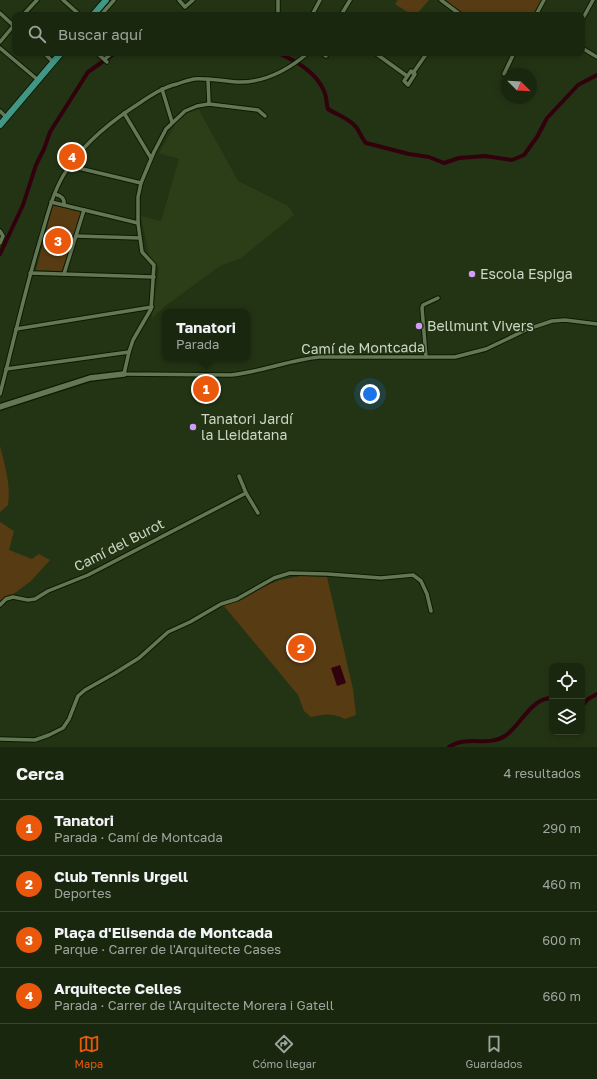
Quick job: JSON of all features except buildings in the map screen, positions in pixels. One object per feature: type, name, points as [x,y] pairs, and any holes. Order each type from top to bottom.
[{"type":"main road","points":[[96,12],[106,0]]},
{"type":"main road","points":[[0,125],[59,56]]},
{"type":"street","points":[[26,12],[37,0]]},
{"type":"street","points":[[63,0],[77,12]]},
{"type":"street","points":[[104,12],[114,0]]},
{"type":"street","points":[[179,0],[185,6],[193,0]]},
{"type":"street","points":[[278,0],[278,12]]},
{"type":"street","points":[[314,12],[320,0]]},
{"type":"street","points":[[343,12],[350,0]]},
{"type":"street","points":[[441,0],[455,11]]},
{"type":"street","points":[[538,12],[544,0]]},
{"type":"street","points":[[585,15],[593,0]]},
{"type":"street","points":[[0,13],[12,23]]},
{"type":"street","points":[[0,42],[12,29]]},
{"type":"street","points":[[0,48],[38,80]]},
{"type":"street","points":[[585,50],[597,57]]},
{"type":"street","points":[[47,56],[54,62]]},
{"type":"street","points":[[101,56],[106,60],[109,56]]},
{"type":"street","points":[[0,394],[30,273],[51,202],[70,166],[83,149],[107,126],[124,113],[162,89],[192,80],[239,82],[256,81],[271,76],[295,63],[304,56]]},
{"type":"street","points":[[379,56],[407,76]]},
{"type":"street","points":[[413,73],[416,74],[408,85],[404,81],[411,71],[413,73],[425,56]]},
{"type":"street","points":[[507,68],[513,56]]},
{"type":"street","points":[[208,80],[208,104]]},
{"type":"street","points":[[162,89],[172,122]]},
{"type":"street","points":[[0,407],[90,378],[124,374],[133,340],[149,315],[152,307],[154,265],[142,252],[138,223],[138,197],[141,183],[161,136],[172,122],[191,108],[208,104],[258,110],[265,116]]},
{"type":"street","points":[[0,112],[6,117]]},
{"type":"street","points":[[124,113],[151,158]]},
{"type":"street","points":[[70,166],[141,183]]},
{"type":"street","points":[[55,194],[63,198],[64,205]]},
{"type":"street","points":[[51,202],[138,223]]},
{"type":"street","points":[[64,274],[84,210]]},
{"type":"street","points":[[0,243],[2,233]]},
{"type":"street","points":[[76,236],[140,238]]},
{"type":"street","points":[[30,273],[154,277]]},
{"type":"street","points":[[426,357],[422,308],[423,305],[438,298]]},
{"type":"street","points":[[16,329],[152,307]]},
{"type":"street","name":"Camí de Montcada","points":[[124,374],[231,375],[249,373],[302,359],[319,357],[455,357],[469,354],[552,321],[565,320],[597,324]]},
{"type":"street","points":[[6,369],[129,352]]},
{"type":"street","points":[[239,476],[246,493],[258,513]]},
{"type":"street","name":"Camí del Burot","points":[[0,605],[6,599],[13,597],[28,600],[35,599],[48,591],[88,574],[246,493]]},
{"type":"street","points":[[0,740],[35,740],[50,735],[63,728],[69,720],[78,696],[85,690],[139,658],[168,632],[190,622],[221,604],[237,599],[274,578],[290,573],[381,578],[413,575],[421,581],[428,594],[431,611]]},
{"type":"shaded area","points":[[398,0],[429,0],[419,12],[407,12],[395,4]]},
{"type":"shaded area","points":[[441,0],[543,0],[537,12],[457,12]]},
{"type":"shaded area","points":[[199,110],[238,181],[288,206],[294,215],[241,258],[220,266],[168,304],[152,318],[159,268],[149,256],[141,216],[161,221],[179,159],[159,153],[176,123],[187,113]]},
{"type":"shaded area","points":[[53,205],[81,212],[62,271],[36,270]]},
{"type":"shaded area","points":[[0,446],[7,475],[9,498],[8,505],[0,512]]},
{"type":"shaded area","points":[[0,522],[14,531],[9,550],[32,559],[39,554],[50,560],[31,581],[0,604]]},
{"type":"shaded area","points":[[301,576],[327,577],[353,689],[356,715],[345,719],[328,715],[311,717],[304,711],[298,695],[224,606],[262,587],[280,580]]},
{"type":"shaded area","points":[[340,665],[346,683],[337,686],[331,668]]},
{"type":"waterway","points":[[0,254],[23,205],[36,165],[50,132],[88,72],[111,56]]},
{"type":"waterway","points":[[284,56],[305,68],[316,78],[326,96],[328,109],[353,124],[366,143],[409,154],[429,157],[444,163],[459,158],[485,156],[512,160],[524,155],[537,137],[547,118]]},
{"type":"waterway","points":[[549,116],[578,85],[597,75]]},
{"type":"waterway","points":[[585,702],[597,694]]},
{"type":"waterway","points":[[449,747],[463,742],[491,741],[505,736],[532,707],[538,702],[549,698]]},
{"type":"place","name":"Arquitecte Celles","points":[[72,157]]},
{"type":"place","name":"Plaça d'Elisenda de Montcada","points":[[58,241]]},
{"type":"place","name":"Escola Espiga","points":[[472,274]]},
{"type":"place","name":"Bellmunt Vivers","points":[[419,326]]},
{"type":"place","name":"Tanatori","points":[[206,389]]},
{"type":"place","name":"Tanatori Jardí la Lleidatana","points":[[193,427]]},
{"type":"place","name":"Club Tennis Urgell","points":[[301,648]]}]
